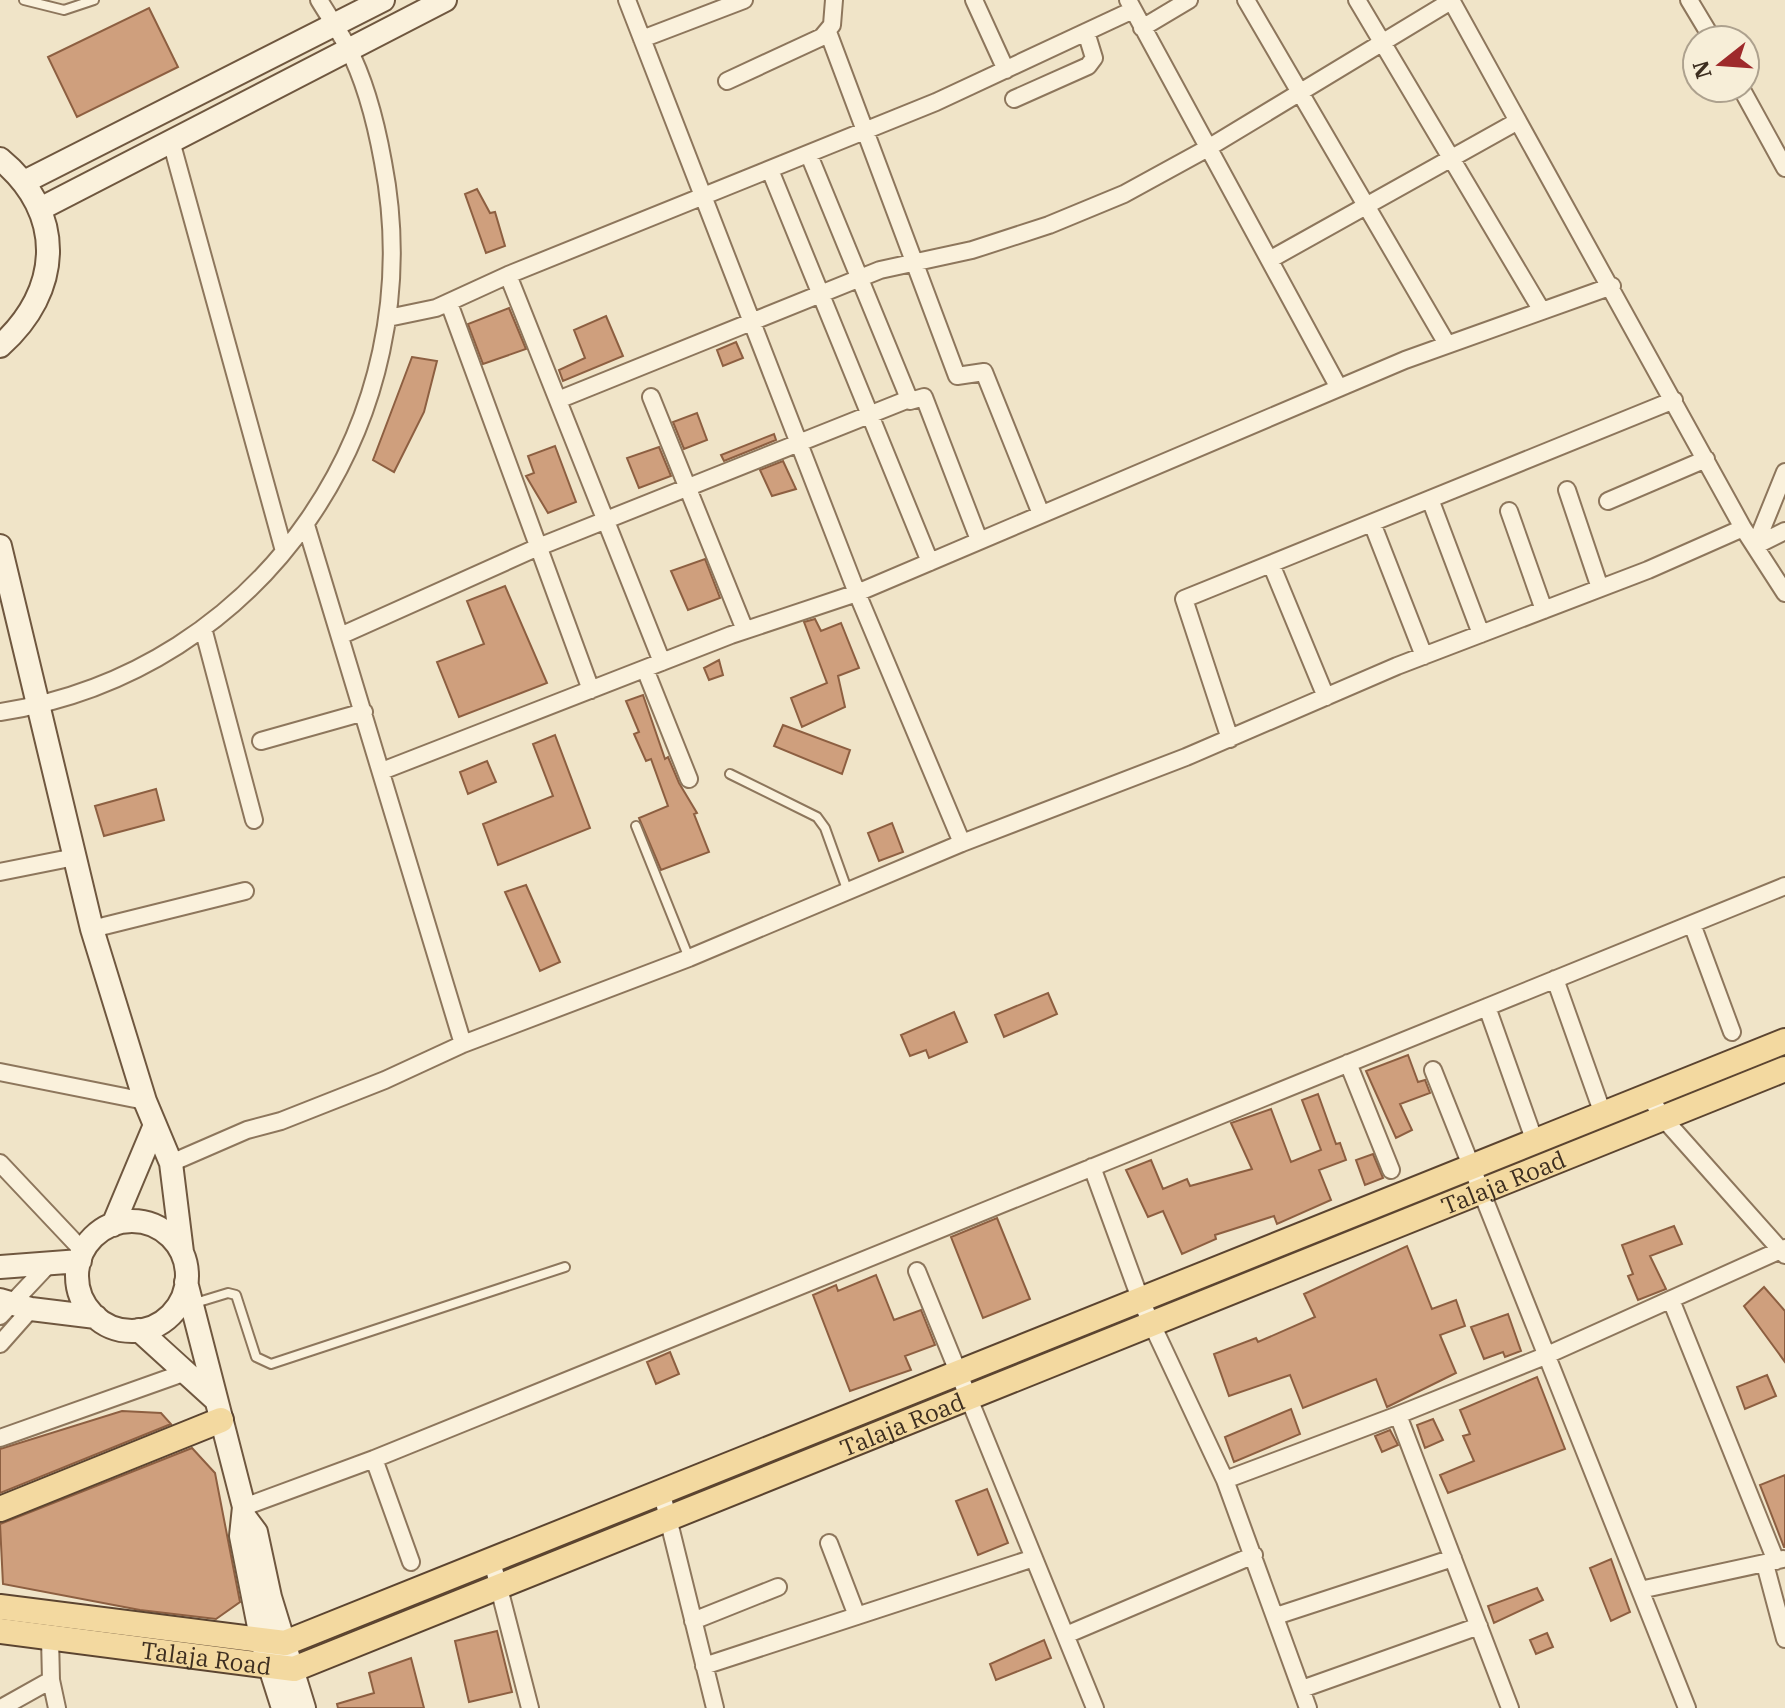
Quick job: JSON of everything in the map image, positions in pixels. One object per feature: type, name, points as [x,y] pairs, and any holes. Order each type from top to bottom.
[{"type":"main road","name":"Talaja Road","points":[[0,1607],[274,1642],[662,1494],[1785,1041]]},
{"type":"main road","name":"Talaja Road","points":[[0,1631],[282,1668],[501,1586],[1783,1072]]},
{"type":"main road","points":[[0,1509],[218,1410]]},
{"type":"street","points":[[0,712],[38,706],[116,680],[203,628],[253,588],[306,525],[349,453],[378,373],[388,318],[392,289],[391,205],[375,121],[348,48],[319,0]]},
{"type":"street","points":[[24,182],[383,0]]},
{"type":"street","points":[[40,209],[445,0]]},
{"type":"street","points":[[627,0],[857,593],[962,843]]},
{"type":"street","points":[[642,39],[744,0]]},
{"type":"street","points":[[727,81],[828,32],[835,16],[834,0]]},
{"type":"street","points":[[974,0],[1006,70]]},
{"type":"street","points":[[1142,28],[1189,0]]},
{"type":"street","points":[[1246,0],[1447,344]]},
{"type":"street","points":[[1357,0],[1542,311]]},
{"type":"street","points":[[1689,0],[1703,24]]},
{"type":"street","points":[[558,400],[860,279],[913,262],[972,250],[1049,225],[1124,194],[1208,148],[1451,1],[1612,286],[1743,528],[1785,593]]},
{"type":"street","points":[[388,318],[413,316],[449,303],[508,275],[866,131],[1086,32],[1130,5],[1339,388]]},
{"type":"street","points":[[828,32],[957,376],[984,372],[1041,514]]},
{"type":"street","points":[[1014,99],[1088,66],[1094,58],[1086,32]]},
{"type":"street","points":[[1750,104],[1785,168]]},
{"type":"street","points":[[1271,259],[1518,121]]},
{"type":"street","points":[[171,141],[284,551]]},
{"type":"street","points":[[809,155],[909,399]]},
{"type":"street","points":[[0,159],[24,182],[40,209],[48,249],[43,289],[24,325],[0,346]]},
{"type":"street","points":[[770,170],[930,562]]},
{"type":"street","points":[[508,275],[662,662]]},
{"type":"street","points":[[382,771],[745,630],[857,593],[1447,344],[1612,286]]},
{"type":"street","points":[[449,303],[536,548],[591,690]]},
{"type":"street","points":[[651,397],[745,630]]},
{"type":"street","points":[[340,636],[536,548],[909,399],[924,397],[979,540]]},
{"type":"street","points":[[1230,739],[1184,599],[1674,400]]},
{"type":"street","points":[[1608,501],[1706,459]]},
{"type":"street","points":[[1755,546],[1785,472]]},
{"type":"street","points":[[1567,490],[1600,588]]},
{"type":"street","points":[[1430,499],[1481,634]]},
{"type":"street","points":[[1509,511],[1544,610]]},
{"type":"street","points":[[1372,523],[1424,656]]},
{"type":"street","points":[[306,525],[463,1044]]},
{"type":"street","points":[[171,1163],[247,1130],[281,1121],[385,1080],[463,1044],[689,958],[962,843],[1230,739],[1424,656],[1600,588],[1743,528]]},
{"type":"street","points":[[1755,546],[1785,531]]},
{"type":"street","points":[[0,546],[92,929],[145,1101],[171,1163],[189,1293],[244,1511],[241,1536],[282,1668],[304,1708]]},
{"type":"street","points":[[1271,564],[1326,697]]},
{"type":"street","points":[[203,628],[254,820]]},
{"type":"street","points":[[645,669],[689,779]]},
{"type":"street","points":[[261,741],[364,712]]},
{"type":"street","points":[[0,872],[75,857]]},
{"type":"street","points":[[244,1511],[1785,886]]},
{"type":"street","points":[[92,929],[245,891]]},
{"type":"street","points":[[1692,924],[1732,1032]]},
{"type":"street","points":[[1555,979],[1603,1114]]},
{"type":"street","points":[[1487,1007],[1535,1142]]},
{"type":"street","points":[[1348,1063],[1391,1170]]},
{"type":"street","points":[[1433,1070],[1687,1708]]},
{"type":"street","points":[[0,1072],[145,1101]]},
{"type":"street","points":[[1225,1480],[1545,1356],[1784,1252],[1664,1119],[1649,1096]]},
{"type":"street","points":[[113,1225],[155,1125]]},
{"type":"street","points":[[0,1163],[82,1256]]},
{"type":"street","points":[[1092,1167],[1141,1301],[1225,1480],[1308,1708]]},
{"type":"street","points":[[182,1252],[158,1227],[142,1221],[113,1225],[93,1236],[82,1256],[78,1285],[84,1302],[96,1317],[112,1327],[139,1330],[165,1320],[189,1293]]},
{"type":"street","points":[[0,1267],[49,1264],[82,1256]]},
{"type":"street","points":[[0,1344],[11,1307],[49,1264]]},
{"type":"street","points":[[917,1271],[1066,1635],[1089,1707]]},
{"type":"street","points":[[1671,1300],[1775,1561],[1785,1639]]},
{"type":"street","points":[[11,1307],[96,1317]]},
{"type":"street","points":[[139,1330],[186,1372],[218,1410]]},
{"type":"street","points":[[0,1438],[186,1372]]},
{"type":"street","points":[[1398,1415],[1510,1708]]},
{"type":"street","points":[[374,1459],[411,1562]]},
{"type":"street","points":[[662,1494],[715,1708]]},
{"type":"street","points":[[829,1543],[857,1616]]},
{"type":"street","points":[[1066,1635],[1254,1555]]},
{"type":"street","points":[[704,1666],[1034,1558]]},
{"type":"street","points":[[1276,1616],[1453,1558]]},
{"type":"street","points":[[492,1561],[501,1586],[530,1708]]},
{"type":"street","points":[[1640,1590],[1775,1561]]},
{"type":"street","points":[[693,1621],[778,1587]]},
{"type":"street","points":[[1302,1689],[1479,1626]]},
{"type":"street","points":[[50,1638],[51,1680],[57,1708]]},
{"type":"street","points":[[282,1668],[283,1708]]},
{"type":"street","points":[[1,1708],[51,1680]]},
{"type":"lane","points":[[24,0],[64,10],[94,0]]},
{"type":"lane","points":[[730,774],[817,817],[825,828],[848,892]]},
{"type":"lane","points":[[636,826],[689,958]]},
{"type":"lane","points":[[189,1293],[236,1295],[256,1357],[271,1364],[565,1267]]},
{"type":"building","points":[[149,8],[178,67],[77,117],[48,57]]},
{"type":"building","points":[[477,189],[490,213],[495,212],[505,246],[486,253],[465,194]]},
{"type":"building","points":[[509,308],[526,349],[483,364],[468,324]]},
{"type":"building","points":[[606,316],[623,356],[563,381],[559,370],[585,358],[574,330]]},
{"type":"building","points":[[736,342],[743,358],[723,366],[717,350]]},
{"type":"building","points":[[412,357],[437,361],[424,412],[394,472],[373,460]]},
{"type":"building","points":[[697,413],[707,440],[684,449],[673,422]]},
{"type":"building","points":[[774,434],[776,440],[724,461],[721,455]]},
{"type":"building","points":[[555,446],[576,502],[548,513],[526,476],[534,473],[528,456]]},
{"type":"building","points":[[659,447],[671,476],[639,488],[627,458]]},
{"type":"building","points":[[783,461],[796,489],[772,496],[760,470]]},
{"type":"building","points":[[705,559],[720,598],[688,610],[671,571]]},
{"type":"building","points":[[505,586],[547,683],[459,717],[437,662],[484,644],[467,601]]},
{"type":"building","points":[[815,619],[821,631],[841,623],[859,668],[838,676],[845,707],[802,727],[791,698],[827,683],[804,622]]},
{"type":"building","points":[[719,660],[723,675],[709,680],[704,668]]},
{"type":"building","points":[[643,695],[665,759],[668,757],[697,813],[694,814],[709,852],[661,870],[639,818],[668,806],[651,759],[646,761],[634,734],[639,732],[626,701]]},
{"type":"building","points":[[783,725],[850,750],[842,774],[774,746]]},
{"type":"building","points":[[555,735],[590,828],[498,865],[483,824],[553,796],[533,744]]},
{"type":"building","points":[[487,761],[496,782],[468,794],[460,772]]},
{"type":"building","points":[[156,789],[164,820],[104,836],[95,806]]},
{"type":"building","points":[[892,823],[903,852],[879,861],[868,833]]},
{"type":"building","points":[[526,885],[560,962],[540,971],[505,892]]},
{"type":"building","points":[[1048,993],[1057,1014],[1004,1037],[995,1015]]},
{"type":"building","points":[[954,1012],[967,1042],[929,1058],[926,1050],[910,1056],[901,1035]]},
{"type":"building","points":[[1408,1055],[1418,1082],[1425,1080],[1430,1093],[1400,1104],[1412,1130],[1396,1138],[1366,1071]]},
{"type":"building","points":[[1318,1094],[1336,1144],[1340,1143],[1346,1160],[1319,1170],[1331,1200],[1277,1224],[1274,1216],[1215,1235],[1216,1239],[1182,1254],[1163,1211],[1148,1217],[1126,1170],[1151,1160],[1163,1189],[1187,1179],[1190,1186],[1252,1169],[1231,1123],[1271,1109],[1291,1162],[1321,1150],[1302,1100]]},
{"type":"building","points":[[1373,1154],[1383,1178],[1365,1185],[1356,1160]]},
{"type":"building","points":[[997,1218],[1030,1299],[983,1318],[951,1237]]},
{"type":"building","points":[[1674,1226],[1682,1244],[1650,1256],[1666,1289],[1638,1300],[1628,1276],[1633,1274],[1622,1245]]},
{"type":"building","points":[[1407,1246],[1432,1309],[1456,1300],[1465,1326],[1440,1335],[1456,1373],[1387,1407],[1376,1379],[1303,1408],[1290,1375],[1229,1396],[1214,1354],[1256,1338],[1258,1342],[1315,1317],[1304,1294]]},
{"type":"building","points":[[876,1275],[894,1320],[921,1310],[935,1345],[905,1356],[911,1370],[850,1391],[813,1295],[836,1285],[838,1291]]},
{"type":"building","points":[[1764,1287],[1785,1311],[1785,1362],[1744,1306]]},
{"type":"building","points":[[1508,1314],[1521,1351],[1505,1357],[1503,1352],[1484,1359],[1471,1327]]},
{"type":"building","points":[[670,1352],[679,1374],[656,1384],[647,1362]]},
{"type":"building","points":[[1767,1375],[1776,1396],[1745,1409],[1737,1387]]},
{"type":"building","points":[[1537,1377],[1565,1449],[1448,1493],[1440,1475],[1474,1461],[1463,1436],[1470,1434],[1460,1410]]},
{"type":"building","points":[[1291,1409],[1300,1434],[1234,1462],[1225,1437]]},
{"type":"building","points":[[122,1411],[161,1413],[171,1424],[0,1493],[0,1449]]},
{"type":"building","points":[[1433,1419],[1443,1440],[1425,1448],[1417,1425]]},
{"type":"building","points":[[1390,1430],[1398,1445],[1382,1452],[1375,1436]]},
{"type":"building","points":[[192,1448],[215,1473],[240,1602],[216,1619],[140,1610],[3,1584],[0,1524]]},
{"type":"building","points":[[1785,1475],[1785,1547],[1784,1547],[1760,1485]]},
{"type":"building","points":[[987,1489],[1008,1543],[978,1555],[956,1501]]},
{"type":"building","points":[[1611,1559],[1630,1612],[1611,1621],[1590,1568]]},
{"type":"building","points":[[1537,1588],[1543,1600],[1494,1623],[1488,1606]]},
{"type":"building","points":[[497,1631],[512,1692],[469,1702],[455,1641]]},
{"type":"building","points":[[1547,1633],[1553,1647],[1536,1654],[1530,1640]]},
{"type":"building","points":[[1044,1640],[1051,1658],[996,1680],[990,1664]]},
{"type":"building","points":[[411,1658],[424,1708],[338,1708],[337,1704],[374,1693],[369,1673]]}]
